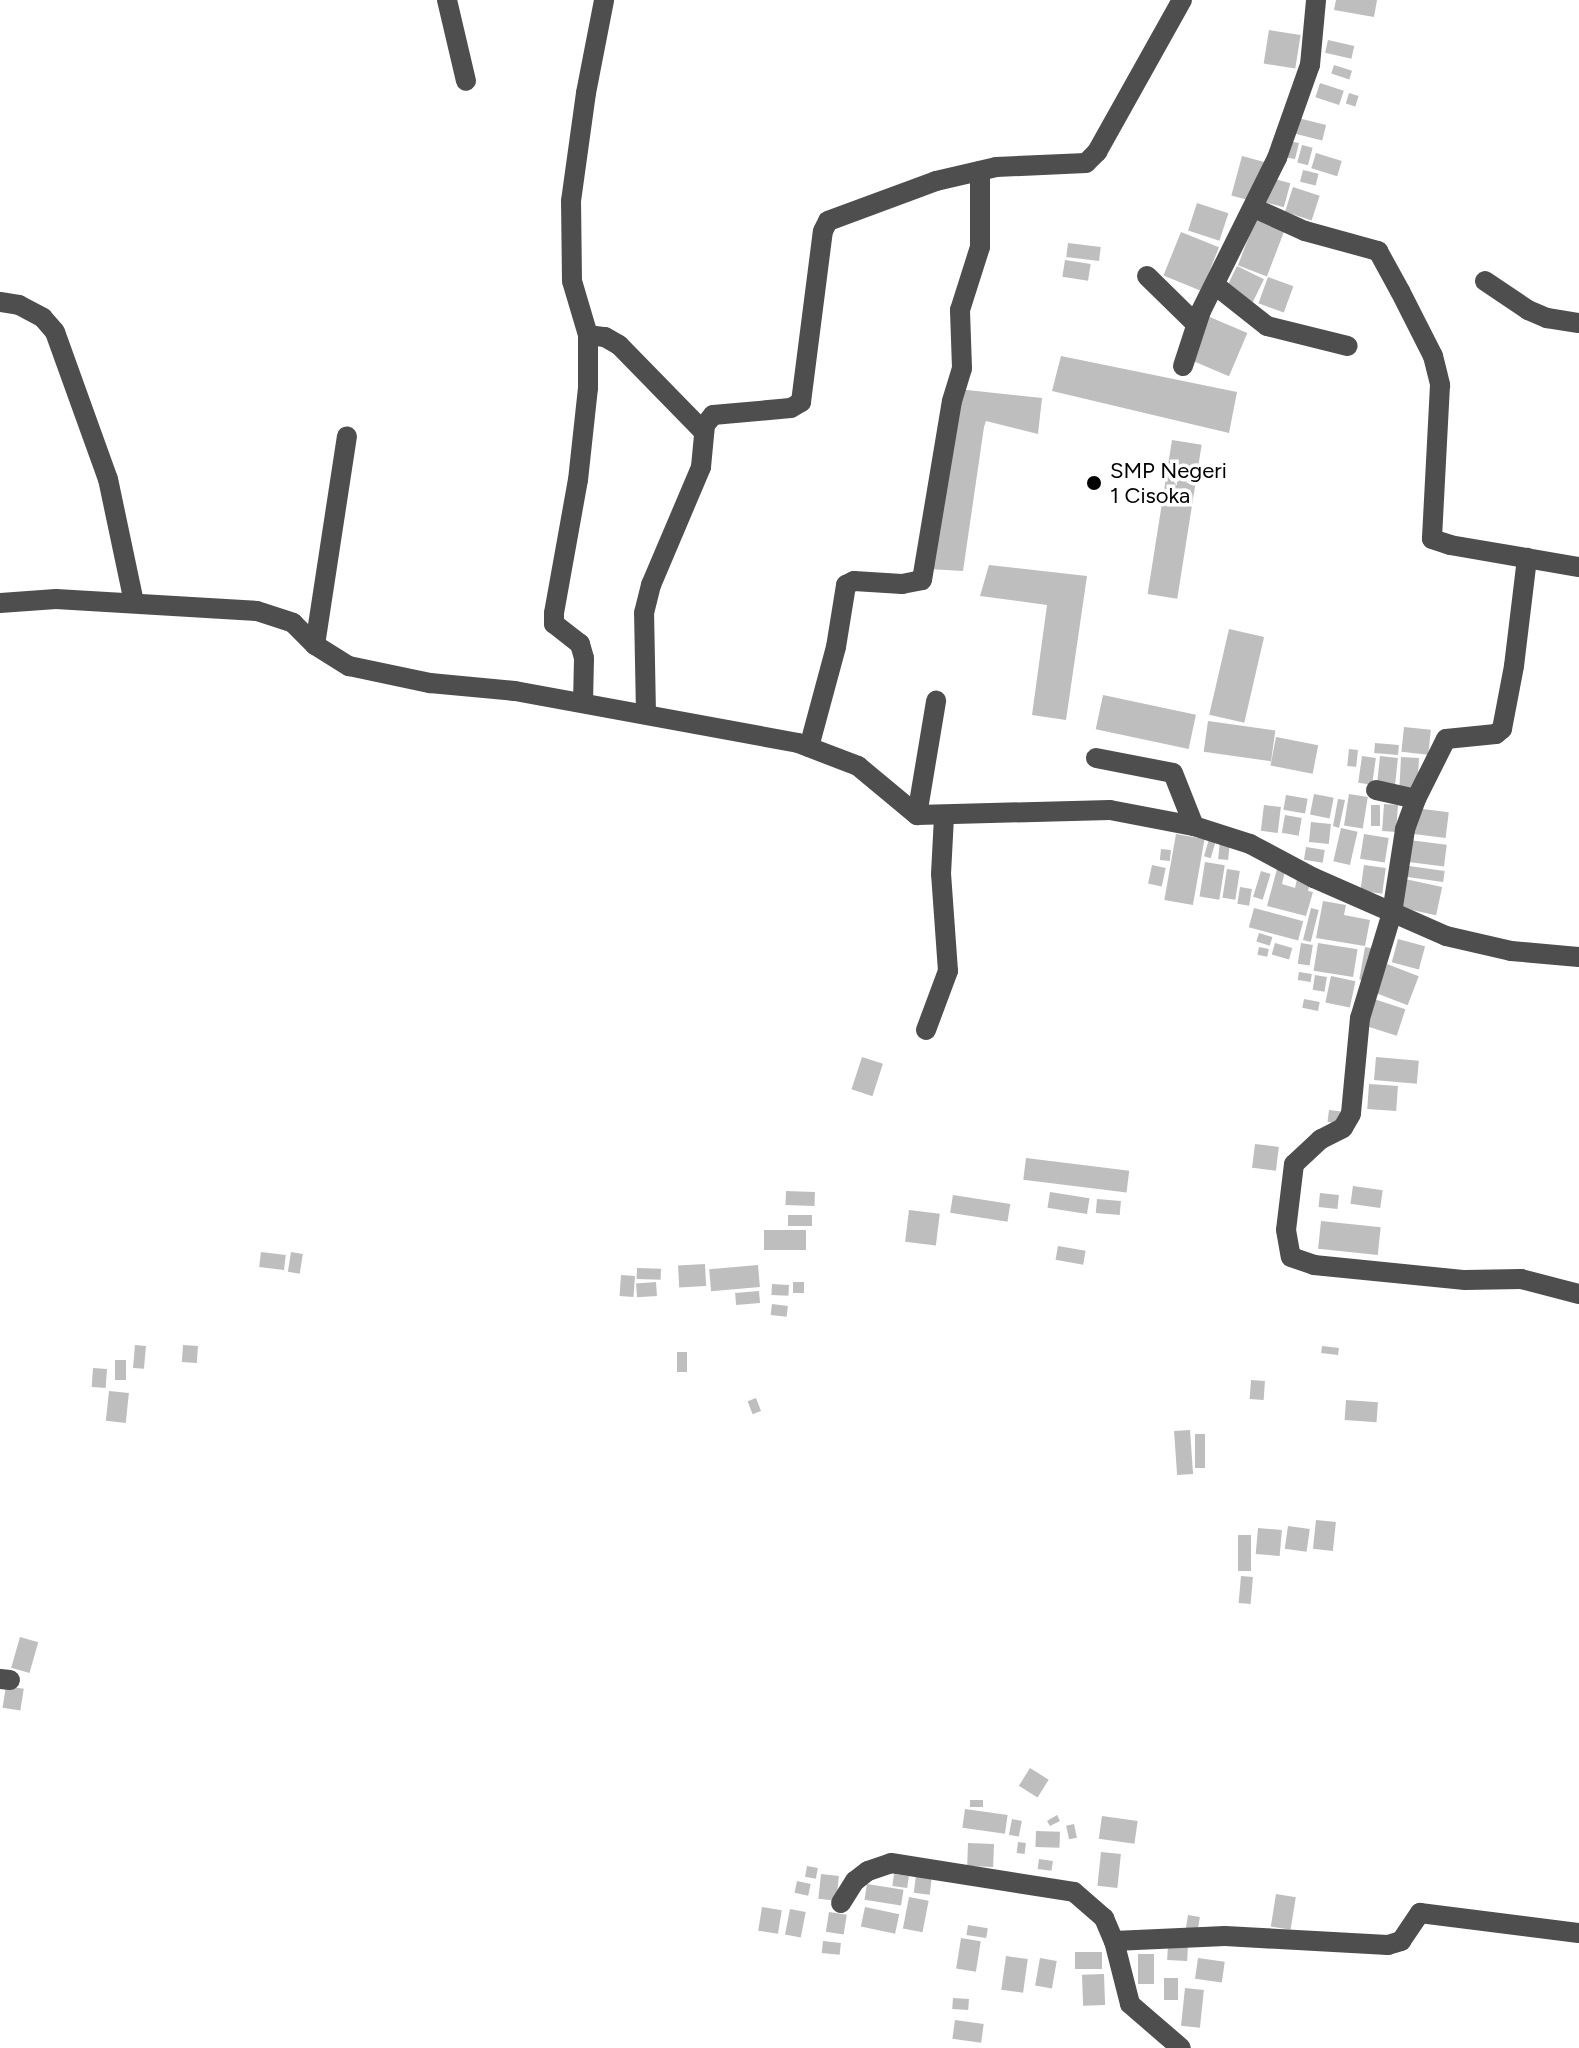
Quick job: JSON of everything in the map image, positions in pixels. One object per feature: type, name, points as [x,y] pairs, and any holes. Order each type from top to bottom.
[{"type":"street","points":[[447,0],[466,81]]},
{"type":"street","points":[[583,703],[587,668],[580,644],[554,624],[578,480],[588,388],[588,335],[572,281],[571,201],[586,93],[604,0]]},
{"type":"street","points":[[646,714],[644,613],[651,585],[691,497],[701,467],[704,432],[713,415],[791,408],[801,402],[823,231],[828,221],[936,181],[980,171],[1078,165],[1092,159],[1182,0]]},
{"type":"street","points":[[1183,366],[1196,324],[1277,158],[1310,65],[1316,0]]},
{"type":"street","points":[[809,747],[836,647],[846,585],[854,581],[902,584],[922,580],[952,401],[962,368],[960,310],[980,247],[980,171]]},
{"type":"street","points":[[1254,208],[1305,231],[1378,251],[1433,356],[1440,385],[1432,539],[1450,545],[1579,567]]},
{"type":"street","points":[[1147,276],[1196,324]]},
{"type":"street","points":[[1485,281],[1528,310],[1547,318],[1579,323]]},
{"type":"street","points":[[1215,285],[1267,326],[1348,346]]},
{"type":"street","points":[[0,302],[19,305],[43,318],[55,332],[108,479],[134,602]]},
{"type":"street","points":[[588,335],[605,337],[619,345],[704,432]]},
{"type":"street","points":[[315,645],[347,436]]},
{"type":"street","points":[[1527,558],[1514,666],[1502,729],[1496,734],[1446,739],[1416,799],[1405,830],[1392,913],[1360,1018],[1351,1114],[1343,1128],[1321,1139],[1294,1164],[1286,1230],[1291,1257],[1314,1265],[1465,1280],[1521,1279],[1579,1294]]},
{"type":"street","points":[[0,603],[56,599],[257,611],[293,623],[315,645],[349,666],[430,683],[515,691],[646,714],[809,747],[858,766],[917,815],[944,817],[986,811],[1110,810],[1194,826],[1250,844],[1446,936],[1511,951],[1579,957]]},
{"type":"street","points":[[917,815],[936,701]]},
{"type":"street","points":[[1096,758],[1173,773],[1194,826]]},
{"type":"street","points":[[1376,790],[1416,799]]},
{"type":"street","points":[[926,1030],[948,971],[941,874],[944,817]]},
{"type":"street","points":[[841,1903],[855,1881],[868,1871],[891,1863],[1074,1892],[1097,1909],[1114,1941],[1130,2004],[1181,2048]]},
{"type":"street","points":[[1114,1941],[1225,1936],[1388,1945],[1401,1941],[1420,1913],[1579,1933]]},
{"type":"building","points":[[1336,0],[1377,0],[1374,17],[1334,10]]},
{"type":"building","points":[[1269,30],[1301,35],[1295,69],[1264,64]]},
{"type":"building","points":[[1328,40],[1354,46],[1351,59],[1325,53]]},
{"type":"building","points":[[1334,65],[1352,71],[1349,79],[1331,74]]},
{"type":"building","points":[[1320,83],[1344,91],[1339,105],[1315,97]]},
{"type":"building","points":[[1349,93],[1359,96],[1355,106],[1346,104]]},
{"type":"building","points":[[1298,118],[1326,125],[1322,141],[1294,134]]},
{"type":"building","points":[[1288,141],[1299,143],[1295,159],[1283,157]]},
{"type":"building","points":[[1302,145],[1313,148],[1308,165],[1297,162]]},
{"type":"building","points":[[1316,153],[1342,161],[1337,176],[1311,168]]},
{"type":"building","points":[[1242,156],[1265,162],[1255,202],[1231,196]]},
{"type":"building","points":[[1303,170],[1319,174],[1316,186],[1300,182]]},
{"type":"building","points":[[1271,178],[1290,183],[1284,207],[1265,202]]},
{"type":"building","points":[[1293,187],[1320,196],[1312,220],[1285,212]]},
{"type":"building","points":[[1197,203],[1228,213],[1219,241],[1188,231]]},
{"type":"building","points":[[1258,213],[1287,224],[1267,276],[1238,265]]},
{"type":"building","points":[[1181,232],[1219,247],[1201,291],[1163,276]]},
{"type":"building","points":[[1068,243],[1101,247],[1099,261],[1066,257]]},
{"type":"building","points":[[1065,260],[1091,264],[1088,281],[1062,277]]},
{"type":"building","points":[[1237,266],[1264,279],[1253,303],[1226,289]]},
{"type":"building","points":[[1268,277],[1293,286],[1284,313],[1258,303]]},
{"type":"building","points":[[1205,315],[1247,333],[1229,376],[1187,358]]},
{"type":"building","points":[[1061,356],[1237,392],[1229,433],[1052,391]]},
{"type":"building","points":[[958,389],[1042,398],[1038,434],[986,421],[963,571],[929,569]]},
{"type":"building","points":[[1172,440],[1202,445],[1177,599],[1148,594]]},
{"type":"building","points":[[989,565],[1087,576],[1066,720],[1032,715],[1047,605],[980,596]]},
{"type":"building","points":[[1229,629],[1264,637],[1244,723],[1209,715]]},
{"type":"building","points":[[1103,695],[1196,715],[1189,749],[1096,729]]},
{"type":"building","points":[[1208,721],[1275,730],[1271,761],[1204,752]]},
{"type":"building","points":[[1404,727],[1431,730],[1428,755],[1401,752]]},
{"type":"building","points":[[1276,737],[1318,745],[1313,774],[1270,765]]},
{"type":"building","points":[[1375,743],[1399,745],[1398,755],[1374,753]]},
{"type":"building","points":[[1349,749],[1358,750],[1356,767],[1347,766]]},
{"type":"building","points":[[1362,756],[1376,758],[1372,785],[1358,783]]},
{"type":"building","points":[[1380,756],[1398,758],[1395,789],[1377,787]]},
{"type":"building","points":[[1401,757],[1419,758],[1417,791],[1399,790]]},
{"type":"building","points":[[1314,794],[1334,798],[1330,818],[1310,815]]},
{"type":"building","points":[[1349,794],[1368,797],[1363,829],[1344,826]]},
{"type":"building","points":[[1286,795],[1308,799],[1305,814],[1283,810]]},
{"type":"building","points":[[1338,799],[1345,800],[1339,828],[1333,826]]},
{"type":"building","points":[[1384,804],[1398,805],[1396,832],[1382,831]]},
{"type":"building","points":[[1264,805],[1281,807],[1278,833],[1261,831]]},
{"type":"building","points":[[1371,805],[1380,805],[1380,826],[1371,826]]},
{"type":"building","points":[[1415,808],[1449,812],[1446,838],[1412,834]]},
{"type":"building","points":[[1285,815],[1302,818],[1299,836],[1282,833]]},
{"type":"building","points":[[1311,822],[1331,824],[1329,844],[1309,842]]},
{"type":"building","points":[[1341,828],[1358,832],[1350,865],[1333,861]]},
{"type":"building","points":[[1176,834],[1205,839],[1193,905],[1164,900]]},
{"type":"building","points":[[1364,834],[1389,838],[1385,863],[1360,859]]},
{"type":"building","points":[[1209,839],[1216,841],[1211,858],[1204,856]]},
{"type":"building","points":[[1409,840],[1447,845],[1444,866],[1406,862]]},
{"type":"building","points":[[1220,841],[1230,842],[1228,860],[1218,859]]},
{"type":"building","points":[[1306,847],[1325,850],[1323,863],[1304,860]]},
{"type":"building","points":[[1161,849],[1171,850],[1170,861],[1160,860]]},
{"type":"building","points":[[1205,862],[1225,865],[1219,900],[1200,897]]},
{"type":"building","points":[[1152,865],[1166,868],[1162,886],[1148,884]]},
{"type":"building","points":[[1364,865],[1386,868],[1382,894],[1360,891]]},
{"type":"building","points":[[1409,866],[1445,871],[1443,882],[1407,877]]},
{"type":"building","points":[[1227,869],[1240,871],[1235,900],[1222,898]]},
{"type":"building","points":[[1277,869],[1285,871],[1282,884],[1295,888],[1297,879],[1310,883],[1308,891],[1313,892],[1306,916],[1267,906]]},
{"type":"building","points":[[1261,871],[1271,874],[1263,900],[1253,897]]},
{"type":"building","points":[[1405,879],[1442,887],[1436,915],[1399,907]]},
{"type":"building","points":[[1240,887],[1252,889],[1249,906],[1237,904]]},
{"type":"building","points":[[1323,901],[1346,905],[1344,915],[1370,920],[1365,946],[1316,938]]},
{"type":"building","points":[[1254,908],[1303,921],[1298,941],[1249,927]]},
{"type":"building","points":[[1311,908],[1319,910],[1311,942],[1303,940]]},
{"type":"building","points":[[1259,933],[1272,937],[1270,946],[1256,942]]},
{"type":"building","points":[[1398,939],[1425,946],[1419,969],[1392,962]]},
{"type":"building","points":[[1275,943],[1292,948],[1289,959],[1272,955]]},
{"type":"building","points":[[1301,943],[1313,945],[1310,966],[1298,964]]},
{"type":"building","points":[[1318,943],[1358,949],[1353,977],[1314,971]]},
{"type":"building","points":[[1259,947],[1269,949],[1267,957],[1257,955]]},
{"type":"building","points":[[1365,947],[1376,949],[1370,981],[1359,979]]},
{"type":"building","points":[[1387,964],[1419,976],[1408,1005],[1376,993]]},
{"type":"building","points":[[1299,972],[1312,974],[1311,982],[1298,980]]},
{"type":"building","points":[[1315,975],[1327,977],[1325,992],[1313,990]]},
{"type":"building","points":[[1331,976],[1355,981],[1350,1008],[1325,1002]]},
{"type":"building","points":[[1304,999],[1320,1002],[1318,1011],[1302,1008]]},
{"type":"building","points":[[1374,999],[1405,1009],[1397,1036],[1365,1026]]},
{"type":"building","points":[[862,1057],[883,1064],[872,1096],[851,1089]]},
{"type":"building","points":[[1376,1057],[1419,1061],[1417,1084],[1374,1080]]},
{"type":"building","points":[[1369,1084],[1398,1086],[1396,1111],[1367,1109]]},
{"type":"building","points":[[1329,1110],[1346,1112],[1344,1124],[1328,1122]]},
{"type":"building","points":[[1255,1144],[1279,1147],[1276,1171],[1252,1168]]},
{"type":"building","points":[[1026,1158],[1129,1171],[1127,1193],[1023,1180]]},
{"type":"building","points":[[1353,1186],[1383,1190],[1380,1208],[1350,1204]]},
{"type":"building","points":[[786,1191],[815,1192],[814,1206],[786,1205]]},
{"type":"building","points":[[1050,1192],[1090,1198],[1087,1214],[1047,1208]]},
{"type":"building","points":[[1320,1193],[1339,1195],[1337,1209],[1319,1207]]},
{"type":"building","points":[[953,1195],[1010,1204],[1007,1222],[950,1213]]},
{"type":"building","points":[[1097,1199],[1121,1201],[1120,1215],[1096,1213]]},
{"type":"building","points":[[909,1210],[940,1214],[936,1246],[905,1242]]},
{"type":"building","points":[[788,1215],[812,1215],[812,1226],[788,1226]]},
{"type":"building","points":[[1321,1221],[1381,1227],[1378,1255],[1318,1249]]},
{"type":"building","points":[[764,1230],[806,1230],[806,1250],[764,1250]]},
{"type":"building","points":[[1058,1246],[1086,1251],[1083,1265],[1056,1260]]},
{"type":"building","points":[[261,1252],[286,1255],[284,1270],[259,1267]]},
{"type":"building","points":[[291,1252],[303,1254],[300,1274],[288,1272]]},
{"type":"building","points":[[705,1264],[706,1286],[679,1287],[678,1265]]},
{"type":"building","points":[[758,1265],[760,1287],[711,1291],[709,1269]]},
{"type":"building","points":[[637,1268],[661,1269],[661,1280],[637,1279]]},
{"type":"building","points":[[621,1275],[635,1276],[634,1297],[620,1296]]},
{"type":"building","points":[[656,1282],[657,1296],[637,1297],[636,1283]]},
{"type":"building","points":[[793,1282],[804,1282],[804,1293],[793,1293]]},
{"type":"building","points":[[772,1284],[789,1285],[788,1296],[771,1295]]},
{"type":"building","points":[[759,1291],[760,1303],[736,1305],[735,1293]]},
{"type":"building","points":[[772,1304],[788,1306],[787,1317],[771,1315]]},
{"type":"building","points":[[135,1345],[146,1346],[144,1369],[133,1368]]},
{"type":"building","points":[[183,1345],[198,1346],[197,1363],[182,1362]]},
{"type":"building","points":[[1322,1346],[1339,1348],[1338,1355],[1321,1353]]},
{"type":"building","points":[[677,1352],[687,1352],[687,1372],[677,1372]]},
{"type":"building","points":[[115,1360],[126,1360],[126,1380],[115,1380]]},
{"type":"building","points":[[93,1368],[107,1369],[106,1388],[92,1387]]},
{"type":"building","points":[[1251,1380],[1265,1381],[1264,1400],[1250,1399]]},
{"type":"building","points":[[109,1391],[129,1393],[126,1423],[106,1421]]},
{"type":"building","points":[[756,1398],[761,1411],[753,1414],[748,1401]]},
{"type":"building","points":[[1346,1400],[1378,1402],[1377,1422],[1345,1420]]},
{"type":"building","points":[[1190,1430],[1193,1474],[1177,1475],[1174,1431]]},
{"type":"building","points":[[1195,1434],[1205,1434],[1205,1468],[1195,1468]]},
{"type":"building","points":[[1316,1520],[1336,1522],[1333,1551],[1313,1549]]},
{"type":"building","points":[[1288,1526],[1310,1529],[1307,1552],[1285,1549]]},
{"type":"building","points":[[1258,1528],[1282,1530],[1280,1556],[1256,1554]]},
{"type":"building","points":[[1238,1535],[1251,1535],[1251,1571],[1238,1571]]},
{"type":"building","points":[[1241,1576],[1253,1577],[1251,1604],[1239,1603]]},
{"type":"building","points":[[20,1637],[38,1642],[29,1673],[11,1668]]},
{"type":"building","points":[[6,1686],[24,1689],[20,1711],[3,1708]]},
{"type":"building","points":[[1030,1768],[1049,1780],[1038,1797],[1019,1786]]},
{"type":"building","points":[[970,1800],[983,1800],[983,1807],[970,1807]]},
{"type":"building","points":[[965,1809],[1008,1815],[1005,1834],[962,1828]]},
{"type":"building","points":[[1057,1815],[1060,1821],[1050,1826],[1047,1821]]},
{"type":"building","points":[[1102,1816],[1138,1821],[1134,1844],[1099,1839]]},
{"type":"building","points":[[1012,1819],[1022,1821],[1019,1837],[1009,1835]]},
{"type":"building","points":[[1074,1824],[1077,1838],[1069,1839],[1066,1826]]},
{"type":"building","points":[[1036,1831],[1060,1832],[1059,1848],[1035,1847]]},
{"type":"building","points":[[1018,1842],[1026,1843],[1025,1854],[1017,1853]]},
{"type":"building","points":[[968,1843],[994,1844],[993,1867],[967,1866]]},
{"type":"building","points":[[1101,1852],[1121,1854],[1117,1888],[1097,1886]]},
{"type":"building","points":[[1039,1859],[1053,1861],[1051,1871],[1038,1869]]},
{"type":"building","points":[[807,1866],[818,1868],[816,1879],[805,1877]]},
{"type":"building","points":[[821,1874],[839,1876],[836,1901],[818,1899]]},
{"type":"building","points":[[894,1874],[909,1876],[907,1888],[892,1886]]},
{"type":"building","points":[[916,1875],[932,1877],[930,1895],[914,1893]]},
{"type":"building","points":[[797,1881],[811,1884],[808,1896],[795,1893]]},
{"type":"building","points":[[867,1884],[904,1890],[901,1906],[864,1900]]},
{"type":"building","points":[[1276,1894],[1296,1897],[1291,1930],[1271,1927]]},
{"type":"building","points":[[909,1897],[929,1901],[923,1932],[903,1928]]},
{"type":"building","points":[[762,1907],[782,1910],[778,1934],[758,1931]]},
{"type":"building","points":[[865,1907],[899,1914],[895,1934],[861,1927]]},
{"type":"building","points":[[790,1909],[806,1912],[801,1938],[785,1935]]},
{"type":"building","points":[[829,1912],[847,1915],[844,1935],[826,1932]]},
{"type":"building","points":[[1188,1915],[1200,1917],[1198,1932],[1186,1930]]},
{"type":"building","points":[[968,1925],[988,1928],[986,1938],[966,1935]]},
{"type":"building","points":[[961,1938],[981,1941],[976,1972],[956,1969]]},
{"type":"building","points":[[823,1941],[841,1943],[840,1955],[822,1953]]},
{"type":"building","points":[[1168,1944],[1188,1945],[1187,1961],[1167,1960]]},
{"type":"building","points":[[1075,1952],[1102,1952],[1102,1969],[1075,1969]]},
{"type":"building","points":[[1138,1954],[1154,1954],[1154,1984],[1138,1984]]},
{"type":"building","points":[[1006,1956],[1028,1959],[1023,1993],[1001,1990]]},
{"type":"building","points":[[1040,1958],[1057,1961],[1052,1989],[1035,1986]]},
{"type":"building","points":[[1198,1958],[1225,1962],[1222,1983],[1195,1979]]},
{"type":"building","points":[[1104,1974],[1105,2005],[1083,2006],[1082,1975]]},
{"type":"building","points":[[1164,1978],[1178,1978],[1178,2000],[1164,2000]]},
{"type":"building","points":[[1185,1988],[1204,1990],[1200,2028],[1181,2026]]},
{"type":"building","points":[[953,1998],[969,1999],[968,2010],[952,2009]]},
{"type":"building","points":[[955,2020],[984,2024],[981,2043],[952,2039]]},
{"type":"place","name":"SMP Negeri 1 Cisoka","points":[[1094,483]]}]
